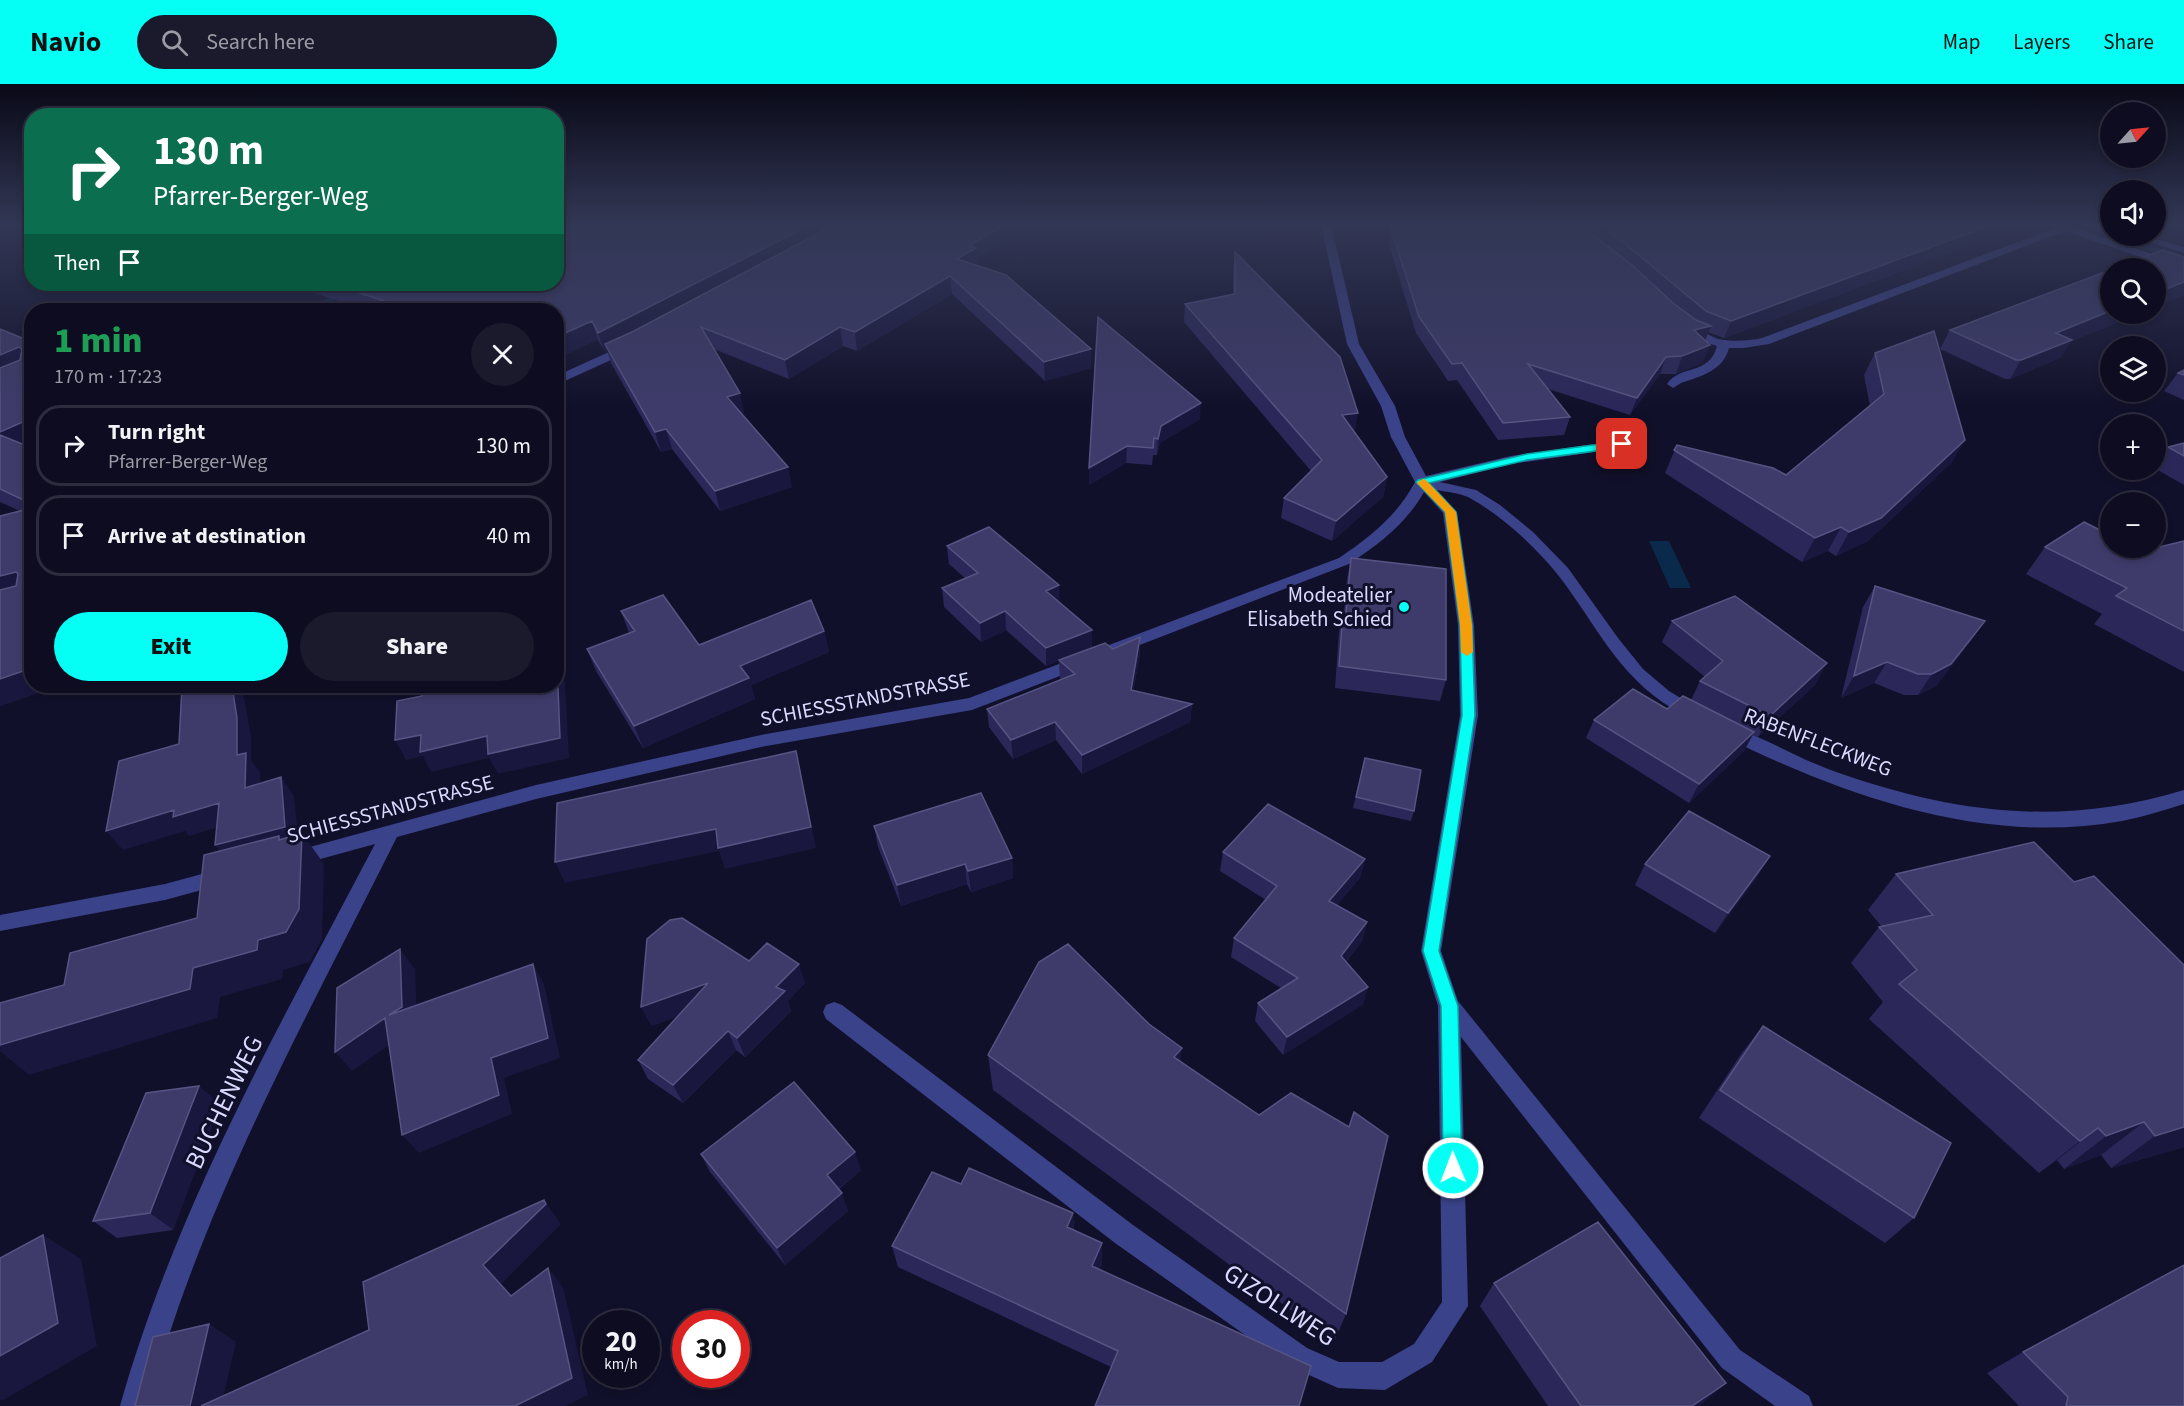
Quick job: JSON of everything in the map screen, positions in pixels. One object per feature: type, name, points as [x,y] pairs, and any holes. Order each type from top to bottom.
[{"type":"street","points":[[1340,286],[1353,344],[1388,406],[1398,437],[1422,482],[1519,459],[1622,444]]},
{"type":"street","points":[[1676,319],[1701,338],[1723,345],[1739,346],[1766,341],[1907,286]]},
{"type":"street","points":[[564,377],[644,339]]},
{"type":"street","points":[[1673,384],[1676,380],[1714,365],[1722,354],[1723,345]]},
{"type":"street","name":"RABENFLECKWEG","points":[[1422,482],[1471,493],[1508,518],[1563,571],[1612,642],[1637,673],[1663,695],[1769,752],[1868,789],[1980,818],[2028,820],[2092,818],[2128,813],[2184,797]]},
{"type":"street","name":"SCHIESSSTANDSTRASSE","points":[[278,862],[536,792],[761,741],[972,704],[1146,635],[1344,561],[1365,547],[1406,512],[1422,482]]},
{"type":"street","name":"GIZOLLWEG","points":[[834,1012],[1124,1234],[1298,1357],[1338,1375],[1385,1376],[1423,1353],[1455,1306],[1449,1006],[1431,951],[1469,715],[1466,625],[1450,512],[1422,482]]},
{"type":"street","name":"BUCHENWEG","points":[[134,1406],[144,1367],[189,1247],[230,1149],[390,833]]},
{"type":"street","points":[[0,923],[165,892],[244,871]]},
{"type":"street","name":"GIZOLLWEG","points":[[1449,1006],[1731,1359],[1799,1406]]},
{"type":"water","points":[[1649,541],[1669,541],[1691,588],[1670,588]]},
{"type":"building","points":[[564,286],[691,286],[598,333],[592,321],[564,333],[564,303],[381,303],[384,301],[353,291],[564,291]]},
{"type":"building","points":[[720,286],[934,286],[855,332],[840,327],[785,360],[701,327],[740,393],[727,397],[788,467],[715,491],[666,429],[655,432],[605,344]]},
{"type":"building","points":[[961,286],[1018,286],[1091,349],[1044,362]]},
{"type":"building","points":[[1235,286],[1269,286],[1340,357],[1358,413],[1342,415],[1387,477],[1336,521],[1284,498],[1322,460],[1185,304],[1235,294]]},
{"type":"building","points":[[1409,286],[1654,286],[1696,320],[1711,326],[1694,330],[1710,345],[1682,356],[1666,357],[1637,398],[1528,364],[1570,417],[1503,423],[1462,363],[1452,364],[1419,317]]},
{"type":"building","points":[[1675,286],[1827,286],[1731,321],[1706,311]]},
{"type":"building","points":[[2068,286],[2100,286],[2100,315],[2056,333],[2072,340],[2016,360],[1950,330]]},
{"type":"building","points":[[1098,317],[1201,403],[1161,426],[1158,439],[1154,438],[1153,448],[1127,446],[1089,468]]},
{"type":"building","points":[[0,329],[24,339],[24,422],[0,432],[0,368],[20,360],[22,349],[19,347],[0,355]]},
{"type":"building","points":[[1934,331],[1965,440],[1881,518],[1849,532],[1841,527],[1815,538],[1674,450],[1677,445],[1773,468],[1786,475],[1884,394],[1875,353]]},
{"type":"building","points":[[0,435],[24,445],[24,500],[0,489]]},
{"type":"building","points":[[2184,443],[2184,456],[2168,447]]},
{"type":"building","points":[[24,510],[24,671],[0,679],[0,590],[16,586],[18,574],[16,572],[0,576],[0,516]]},
{"type":"building","points":[[2084,522],[2100,530],[2100,558],[2166,558],[2166,545],[2184,541],[2184,631],[2116,596],[2127,588],[2045,547]]},
{"type":"building","points":[[989,527],[1059,585],[1046,591],[1092,630],[1046,648],[1005,611],[980,623],[942,588],[978,573],[947,546]]},
{"type":"building","points":[[1351,558],[1446,569],[1446,680],[1339,666],[1343,611],[1346,612]]},
{"type":"building","points":[[1875,586],[1985,621],[1951,664],[1932,674],[1918,674],[1887,662],[1854,676]]},
{"type":"building","points":[[663,595],[699,645],[811,600],[824,631],[740,666],[749,678],[634,726],[587,649],[635,631],[621,611]]},
{"type":"building","points":[[1735,596],[1827,663],[1770,716],[1700,681],[1723,661],[1672,621]]},
{"type":"building","points":[[1140,637],[1131,690],[1192,704],[1082,755],[1055,722],[1011,740],[987,709],[1075,674],[1059,660],[1105,643],[1113,649]]},
{"type":"building","points":[[1633,689],[1667,709],[1683,696],[1754,732],[1699,784],[1594,720]]},
{"type":"building","points":[[182,693],[233,693],[237,718],[237,755],[246,753],[245,788],[281,777],[285,827],[215,845],[219,803],[173,817],[174,810],[106,831],[119,761],[179,744]]},
{"type":"building","points":[[422,693],[558,693],[560,738],[488,754],[487,736],[420,752],[421,735],[395,740],[397,701],[422,696]]},
{"type":"building","points":[[796,751],[811,827],[718,848],[716,829],[555,862],[557,803]]},
{"type":"building","points":[[1365,758],[1421,770],[1414,811],[1356,797]]},
{"type":"building","points":[[981,793],[1012,858],[968,871],[965,864],[897,885],[874,826]]},
{"type":"building","points":[[1268,804],[1365,859],[1329,901],[1367,922],[1341,956],[1368,987],[1287,1037],[1258,1003],[1298,978],[1234,938],[1277,886],[1223,852]]},
{"type":"building","points":[[1689,811],[1770,856],[1728,913],[1645,864]]},
{"type":"building","points":[[302,833],[299,909],[286,932],[258,940],[257,950],[193,968],[190,989],[0,1045],[0,1003],[64,985],[70,953],[197,918],[204,855],[279,836],[279,840]]},
{"type":"building","points":[[2034,842],[2074,882],[2094,876],[2184,965],[2184,1127],[2155,1136],[2144,1122],[2106,1136],[2098,1128],[2080,1141],[1899,984],[1917,970],[1879,927],[1933,915],[1896,874]]},
{"type":"building","points":[[682,918],[749,961],[767,943],[799,964],[776,987],[785,991],[737,1038],[728,1031],[673,1085],[638,1060],[708,983],[641,1007],[647,939],[670,920]]},
{"type":"building","points":[[1068,944],[1149,1024],[1182,1048],[1174,1057],[1259,1115],[1291,1093],[1349,1127],[1354,1112],[1388,1136],[1346,1314],[988,1055],[1039,962]]},
{"type":"building","points":[[400,949],[402,1007],[389,1015],[533,964],[548,1038],[491,1058],[499,1095],[402,1135],[385,1018],[335,1052],[337,988]]},
{"type":"building","points":[[1763,1026],[1951,1143],[1914,1218],[1720,1090]]},
{"type":"building","points":[[794,1082],[855,1152],[827,1175],[842,1193],[777,1248],[701,1154]]},
{"type":"building","points":[[199,1086],[150,1213],[93,1221],[146,1093]]},
{"type":"building","points":[[969,1168],[1073,1213],[1067,1227],[1102,1243],[1092,1266],[1311,1366],[1299,1406],[1095,1406],[1118,1351],[892,1246],[932,1172],[961,1184]]},
{"type":"building","points":[[544,1200],[546,1204],[483,1265],[511,1296],[548,1268],[572,1378],[515,1406],[201,1406],[369,1330],[363,1282]]},
{"type":"building","points":[[1598,1222],[1726,1383],[1692,1406],[1581,1406],[1494,1283]]},
{"type":"building","points":[[43,1235],[58,1323],[0,1356],[0,1258]]},
{"type":"building","points":[[2184,1265],[2184,1406],[2066,1406],[2068,1397],[2023,1352]]},
{"type":"building","points":[[209,1324],[190,1406],[135,1406],[153,1337]]},
{"type":"waterway","points":[[323,303],[348,291]]},
{"type":"slow traffic","points":[[1423,483],[1450,512],[1466,625],[1467,652]]},
{"type":"place","name":"Modeatelier Elisabeth Schied","points":[[1404,607]]},
{"type":"route","points":[[1453,1168],[1449,1006],[1431,951],[1469,715],[1466,625],[1450,512],[1422,482],[1511,460],[1622,444]]}]
